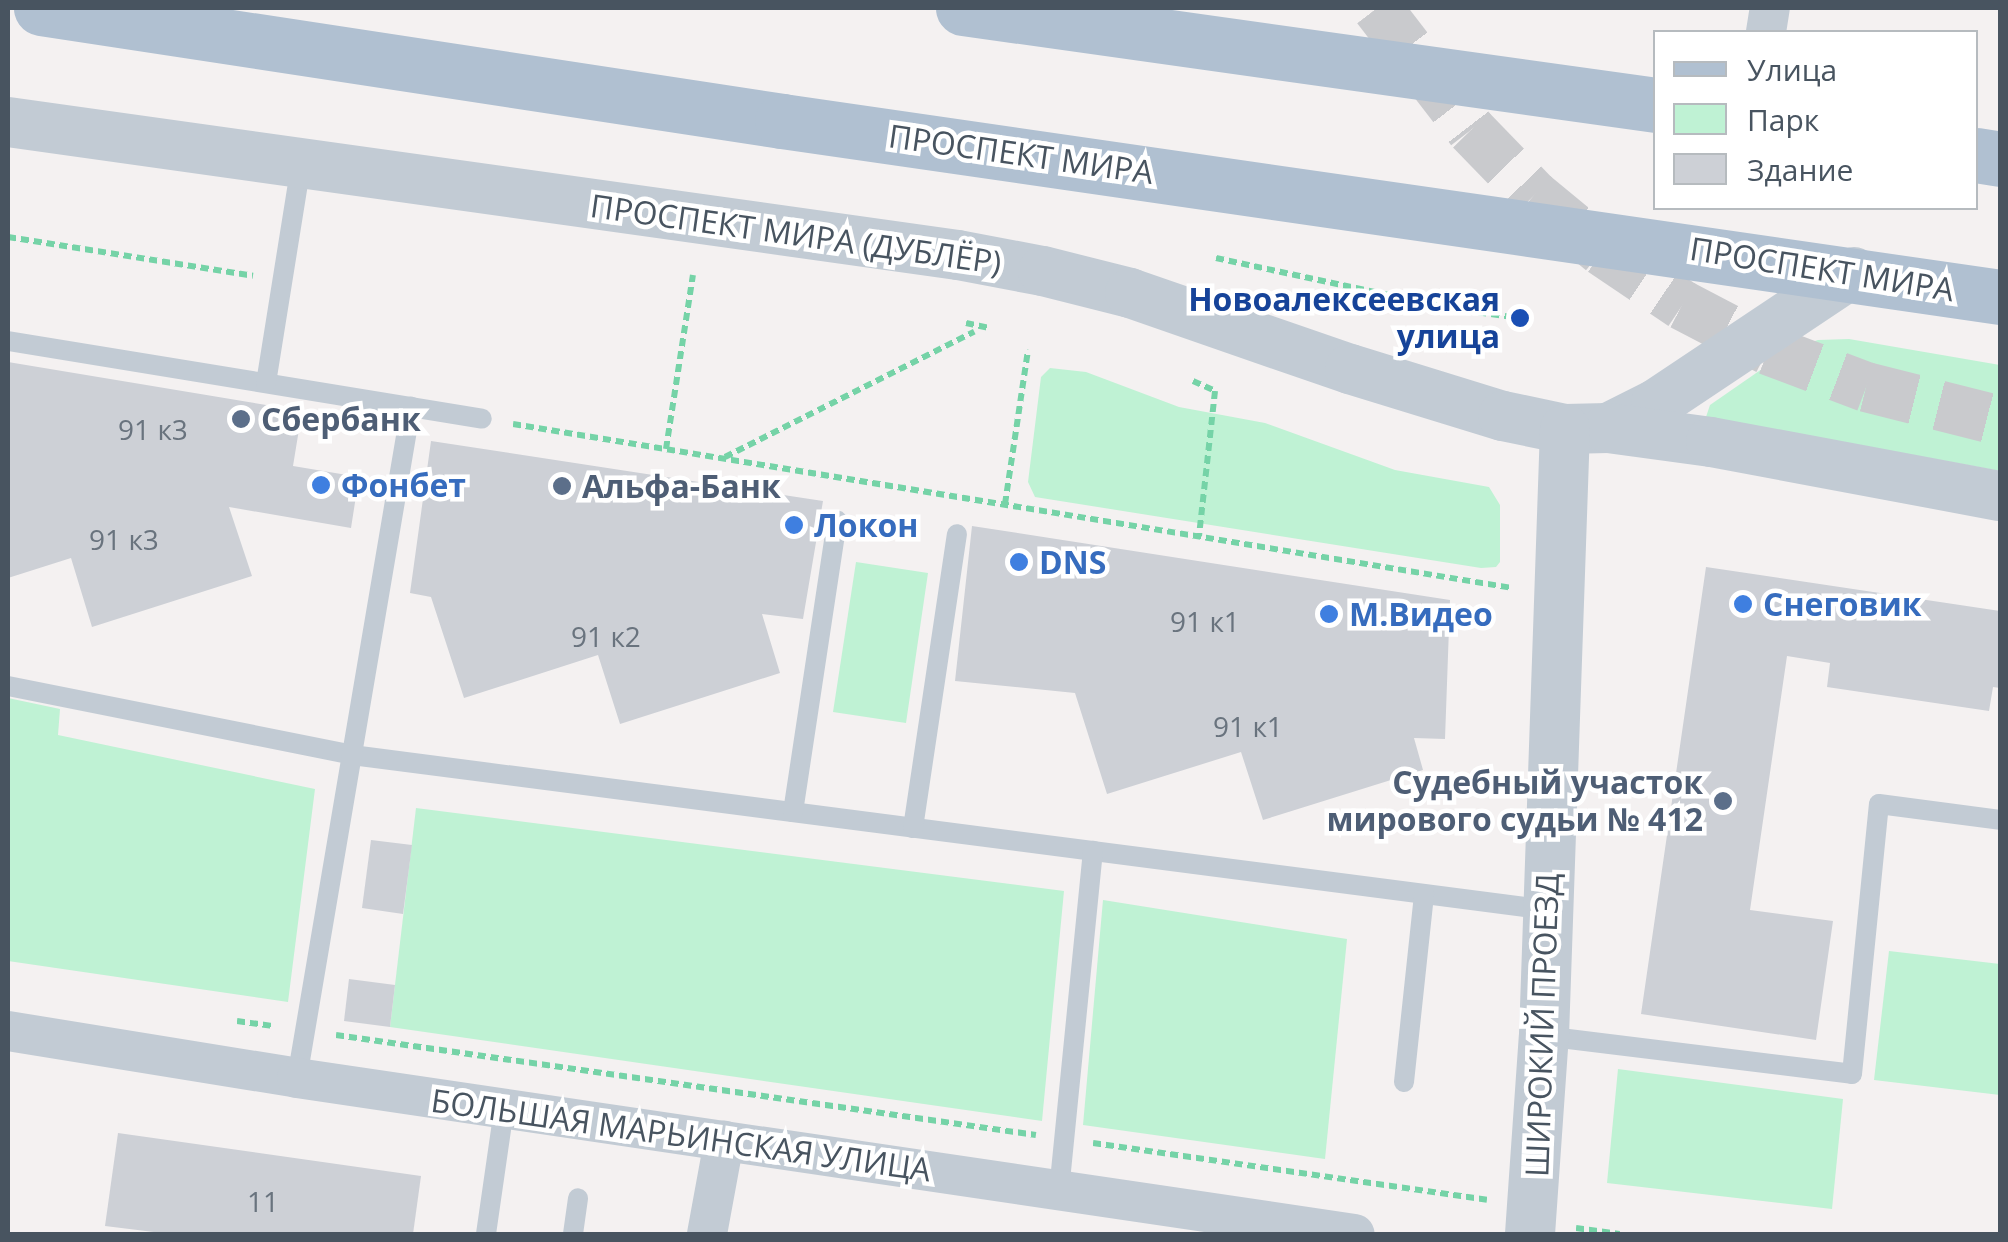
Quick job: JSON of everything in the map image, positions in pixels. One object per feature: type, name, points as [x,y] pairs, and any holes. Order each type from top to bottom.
[{"type":"main road","name":"ПРОСПЕКТ МИРА","points":[[41,8],[782,121],[1854,272],[2000,297]]},
{"type":"main road","points":[[963,8],[1653,105]]},
{"type":"street","name":"ПРОСПЕКТ МИРА (ДУБЛЁР)","points":[[8,122],[958,255],[1130,293],[1350,369],[1503,416],[1712,442],[2000,496]]},
{"type":"street","points":[[1587,429],[1656,404],[1854,272]]},
{"type":"street","name":"ШИРОКИЙ ПРОЕЗД","points":[[1545,1223],[1548,910],[1587,429]]},
{"type":"street","name":"БОЛЬШАЯ МАРЬИНСКАЯ УЛИЦА","points":[[9,1038],[1355,1234]]},
{"type":"street","points":[[707,1234],[724,1142]]},
{"type":"lane","points":[[266,383],[300,164]]},
{"type":"lane","points":[[8,341],[482,419]]},
{"type":"lane","points":[[297,1078],[410,407]]},
{"type":"lane","points":[[793,812],[837,520]]},
{"type":"lane","points":[[913,828],[957,534]]},
{"type":"lane","points":[[8,686],[352,755],[1548,910]]},
{"type":"lane","points":[[1544,1036],[1852,1074],[1879,804],[2000,820]]},
{"type":"lane","points":[[1059,1191],[1093,851]]},
{"type":"lane","points":[[1404,1082],[1424,894]]},
{"type":"lane","points":[[486,1234],[504,1109]]},
{"type":"lane","points":[[573,1234],[578,1198]]},
{"type":"path","points":[[8,238],[282,280]]},
{"type":"path","points":[[1216,258],[1453,308],[1520,318]]},
{"type":"path","points":[[666,449],[693,275]]},
{"type":"path","points":[[966,323],[990,328]]},
{"type":"path","points":[[723,458],[974,332]]},
{"type":"path","points":[[1005,504],[1028,350]]},
{"type":"path","points":[[1193,382],[1215,392],[1199,536]]},
{"type":"path","points":[[482,419],[1520,589]]},
{"type":"path","points":[[231,1020],[1064,1139],[1620,1234]]},
{"type":"green space","points":[[1849,339],[2000,365],[2000,471],[1706,417],[1710,405],[1791,349],[1818,340]]},
{"type":"green space","points":[[1050,368],[1086,372],[1179,407],[1265,423],[1395,470],[1489,487],[1500,505],[1500,562],[1496,567],[1481,568],[1035,497],[1028,482],[1041,377]]},
{"type":"green space","points":[[856,562],[928,573],[906,723],[833,712]]},
{"type":"green space","points":[[8,698],[60,709],[58,735],[315,789],[288,1002],[8,961]]},
{"type":"green space","points":[[416,808],[1064,891],[1042,1121],[390,1027]]},
{"type":"green space","points":[[1103,900],[1347,939],[1325,1159],[1083,1125]]},
{"type":"green space","points":[[1889,951],[2000,964],[2000,1095],[1874,1080]]},
{"type":"green space","points":[[1618,1069],[1843,1099],[1832,1209],[1607,1183]]},
{"type":"building","points":[[8,362],[302,411],[293,466],[359,477],[351,528],[229,507],[252,576],[92,627],[71,558],[8,578]]},
{"type":"building","points":[[431,441],[823,501],[803,619],[762,614],[780,673],[620,724],[598,655],[464,698],[431,597],[410,593]]},
{"type":"building","points":[[972,526],[1450,600],[1445,739],[1414,738],[1423,770],[1263,820],[1241,752],[1107,794],[1075,693],[955,681]]},
{"type":"building","points":[[1706,567],[2000,611],[2000,688],[1993,687],[1989,711],[1827,687],[1830,663],[1787,656],[1750,910],[1833,921],[1816,1040],[1641,1014]]},
{"type":"building","points":[[371,840],[412,845],[403,914],[362,908]]},
{"type":"building","points":[[349,979],[395,985],[390,1027],[344,1021]]},
{"type":"building","points":[[118,1133],[421,1176],[413,1234],[170,1234],[105,1226]]},
{"type":"tunnel","points":[[1377,8],[1471,130],[1534,195],[1602,251],[1682,305],[1768,350],[1866,387],[2000,421]]},
{"type":"place","name":"Новоалексеевская улица","points":[[1520,318]]},
{"type":"place","name":"Сбербанк","points":[[241,419]]},
{"type":"place","name":"Фонбет","points":[[321,485]]},
{"type":"place","name":"Альфа-Банк","points":[[562,486]]},
{"type":"place","name":"Локон","points":[[794,525]]},
{"type":"place","name":"DNS","points":[[1019,562]]},
{"type":"place","name":"Снеговик","points":[[1743,604]]},
{"type":"place","name":"М.Видео","points":[[1329,614]]},
{"type":"place","name":"Судебный участок мирового судьи № 412","points":[[1723,801]]}]
